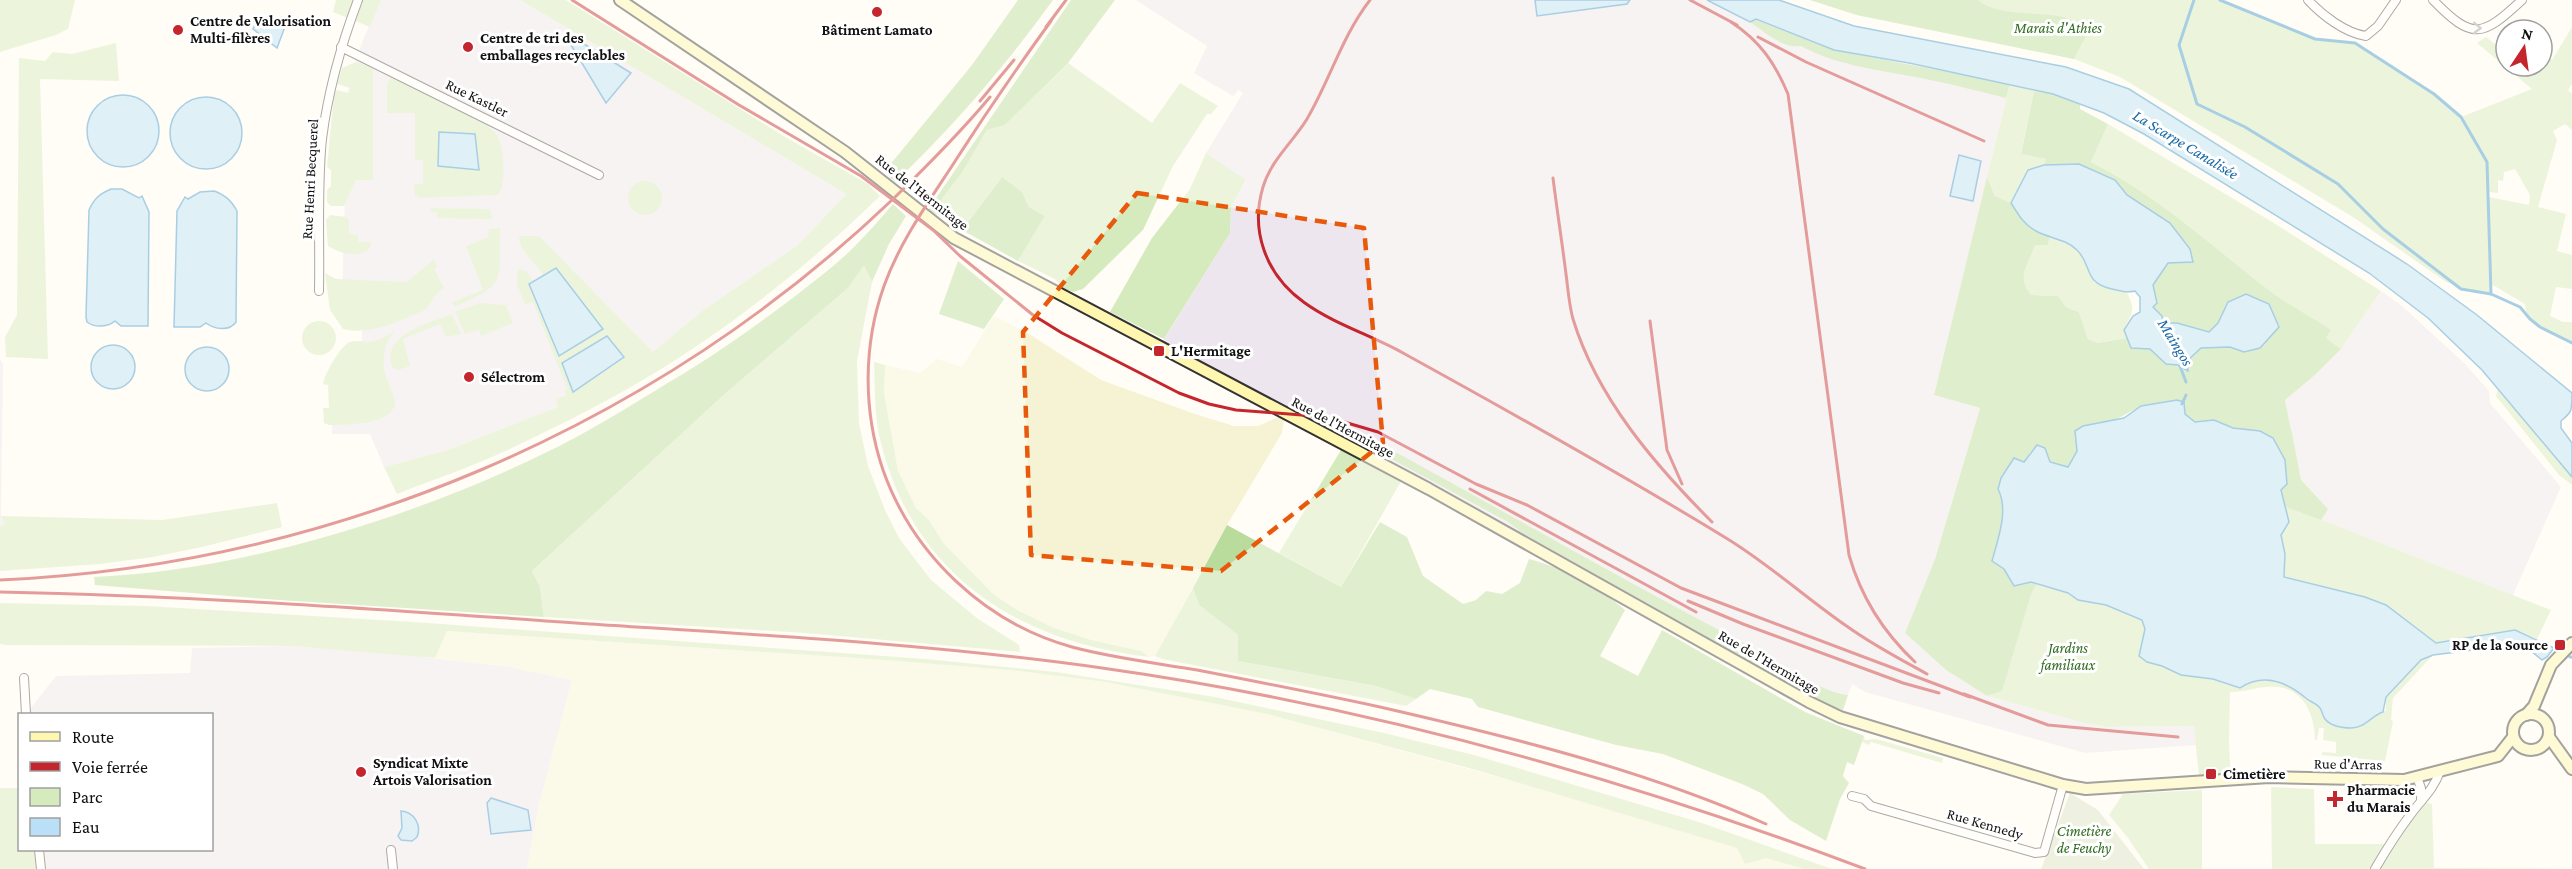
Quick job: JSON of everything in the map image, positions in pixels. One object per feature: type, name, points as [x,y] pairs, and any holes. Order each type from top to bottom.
[{"type":"street","name":"Rue Henri Becquerel","points":[[319,291],[322,140],[330,89],[341,47],[358,0]]},
{"type":"street","name":"Rue de l'Hermitage","points":[[620,0],[845,152],[954,238],[1429,489],[1824,711],[1888,733],[2081,789],[2098,789]]},
{"type":"street","points":[[2308,0],[2324,15],[2356,35],[2366,36],[2378,26],[2396,0]]},
{"type":"street","points":[[2433,0],[2456,22],[2477,30],[2486,29],[2496,23],[2522,0]]},
{"type":"street","name":"Rue Kastler","points":[[341,47],[599,175]]},
{"type":"street","points":[[2498,756],[2513,737],[2514,726],[2534,706],[2543,679],[2551,665],[2572,643]]},
{"type":"street","points":[[24,678],[26,713]]},
{"type":"street","points":[[2531,750],[2544,745],[2549,737],[2540,692]]},
{"type":"street","points":[[2526,715],[2536,715],[2544,720]]},
{"type":"street","points":[[2513,737],[2518,745],[2571,767]]},
{"type":"street","points":[[2549,737],[2571,767]]},
{"type":"street","name":"Rue d'Arras","points":[[2098,789],[2269,777],[2368,781],[2417,777],[2531,750]]},
{"type":"street","points":[[2375,869],[2421,801],[2435,786],[2440,771]]},
{"type":"street","points":[[2417,777],[2421,788],[2421,801]]},
{"type":"street","name":"Rue Kennedy","points":[[1852,796],[1864,799],[1871,806],[2035,853],[2044,852],[2064,784]]},
{"type":"street","points":[[391,850],[393,869]]},
{"type":"street","points":[[39,851],[41,869]]},
{"type":"highlighted area","points":[[1137,193],[1364,228],[1383,443],[1221,571],[1031,555],[1023,332]]},
{"type":"shaded area","points":[[381,0],[520,0],[846,194],[798,245],[702,311],[653,353],[558,407],[448,450],[384,467],[370,434],[332,434],[333,399],[356,341],[362,341],[362,329],[342,297],[348,93],[352,72],[363,40]]},
{"type":"shaded area","points":[[1136,0],[1707,0],[1749,22],[1756,19],[1834,50],[2010,84],[1934,395],[1980,408],[1935,559],[1905,633],[1946,670],[1987,696],[2084,723],[2108,727],[2194,726],[2197,745],[2085,753],[1865,692],[1852,684],[1840,717],[1160,346],[1230,233],[1231,207],[1246,181],[1206,153],[1243,93],[1238,90],[1234,96],[1231,95],[1194,73],[1207,46]]},
{"type":"shaded area","points":[[2381,291],[2402,306],[2464,363],[2489,391],[2490,403],[2561,487],[2513,595],[2321,520],[2328,509],[2301,480],[2285,400],[2341,349]]},
{"type":"shaded area","points":[[994,316],[1026,332],[1101,380],[1195,414],[1234,426],[1258,426],[1285,414],[1282,433],[1227,525],[1155,656],[1149,657],[1141,651],[1091,640],[1054,628],[1017,610],[994,595],[944,544],[929,520],[916,508],[898,471],[884,393],[885,365],[920,373],[937,359],[962,367]]},
{"type":"shaded area","points":[[0,359],[3,364],[1,516],[5,524],[0,526]]},
{"type":"shaded area","points":[[447,631],[872,659],[1020,671],[1106,682],[1267,714],[1563,795],[1737,848],[1745,864],[1766,858],[1804,869],[527,869],[538,809],[572,680],[510,667],[435,658]]},
{"type":"shaded area","points":[[292,646],[395,654],[510,667],[572,680],[538,809],[527,869],[41,869],[39,851],[213,851],[213,713],[27,713],[56,676],[190,673],[192,648]]},
{"type":"green space","points":[[0,0],[75,0],[68,29],[56,35],[0,52]]},
{"type":"green space","points":[[336,0],[381,0],[370,27],[333,12]]},
{"type":"green space","points":[[520,0],[566,0],[787,138],[868,184],[880,196],[764,298],[669,364],[537,436],[477,463],[397,494],[384,467],[448,450],[558,407],[556,399],[566,395],[564,391],[567,389],[533,302],[525,305],[517,284],[518,269],[527,271],[533,281],[529,283],[558,356],[602,329],[556,268],[543,275],[524,252],[519,236],[539,236],[653,352],[702,311],[798,245],[846,194]],"holes":[[[578,354],[624,357],[573,391],[562,363]]]},
{"type":"green space","points":[[1018,0],[1053,0],[978,94],[895,182],[884,172],[972,65]]},
{"type":"green space","points":[[1071,0],[1115,0],[1068,63],[1005,125],[987,130],[964,169],[943,198],[938,215],[928,210]]},
{"type":"green space","points":[[1810,0],[2220,0],[2315,39],[2355,43],[2435,93],[2461,117],[2532,89],[2519,78],[2554,78],[2554,57],[2572,27],[2572,84],[2568,90],[2572,94],[2572,130],[2565,124],[2553,131],[2557,140],[2538,207],[2566,214],[2557,251],[2572,255],[2572,289],[2556,287],[2550,316],[2563,322],[2572,322],[2572,343],[2535,324],[2526,312],[2525,304],[2491,284],[2491,292],[2469,291],[2446,282],[2353,217],[2120,77],[2074,59],[1857,15]],"holes":[[[2515,169],[2530,195],[2529,205],[2489,197],[2489,192],[2498,193],[2498,180],[2503,181],[2504,172]]]},
{"type":"green space","name":"Marais d'Athies","points":[[1810,0],[1978,0],[1995,9],[2059,16],[2090,28],[2074,59],[1857,15]]},
{"type":"green space","points":[[1753,19],[1834,50],[2010,84],[2006,98],[1940,82],[1847,64],[1801,46],[1781,42],[1750,22]]},
{"type":"green space","points":[[2486,37],[2494,43],[2494,57],[2477,43]]},
{"type":"green space","points":[[116,43],[119,81],[40,79],[48,359],[6,357],[5,337],[17,315],[19,58],[45,61],[53,52],[72,54]]},
{"type":"green space","points":[[356,62],[373,68],[373,180],[356,180],[344,206],[331,206],[327,202],[327,190],[331,186],[331,170],[327,167],[334,95],[336,90],[349,93],[350,88],[337,84],[342,68]]},
{"type":"green space","points":[[1068,63],[1152,123],[1180,83],[1218,106],[1211,114],[1207,114],[1173,166],[1143,230],[1083,289],[1073,292],[1062,288],[1055,279],[1018,261],[1045,216],[1029,207],[1022,192],[1001,178],[962,230],[938,215],[943,198],[987,130],[1005,125]]},
{"type":"green space","points":[[391,76],[483,122],[497,135],[503,165],[503,183],[498,195],[419,198],[415,195],[414,184],[423,184],[423,160],[415,160],[415,113],[387,113],[387,85]]},
{"type":"green space","points":[[2010,84],[2034,91],[2021,153],[2047,159],[2044,165],[2028,170],[2011,203],[1995,196],[1987,177]]},
{"type":"green space","points":[[2034,91],[2053,94],[2080,103],[2080,109],[2108,124],[2091,162],[2158,203],[2270,291],[2331,330],[2326,338],[2341,349],[2285,400],[2301,480],[2328,509],[2321,520],[2286,507],[2273,438],[2260,431],[2233,428],[2214,420],[2195,422],[2185,414],[2177,400],[2141,406],[2113,421],[2083,426],[2077,451],[2068,467],[2050,462],[2045,448],[2031,451],[2024,462],[1998,489],[2003,515],[1992,561],[2004,569],[2014,586],[2031,582],[2037,584],[2031,594],[2002,691],[1987,696],[1946,670],[1905,633],[1935,559],[1980,408],[1934,395],[1987,177],[1995,196],[2013,205],[2031,227],[2050,235],[2048,245],[2035,245],[2025,271],[2024,282],[2031,295],[2058,296],[2066,307],[2079,312],[2088,339],[2098,343],[2127,338],[2138,349],[2150,349],[2166,364],[2178,365],[2188,371],[2187,361],[2201,348],[2230,347],[2244,352],[2228,302],[2218,323],[2209,332],[2177,323],[2163,323],[2153,307],[2156,298],[2152,285],[2168,263],[2170,223],[2127,195],[2115,180],[2079,164],[2044,165],[2046,159],[2021,154]]},
{"type":"green space","points":[[2108,124],[2274,223],[2381,291],[2341,349],[2326,338],[2330,331],[2270,291],[2158,203],[2091,162]]},
{"type":"green space","points":[[1206,153],[1246,180],[1231,207],[1230,233],[1164,339],[1110,312],[1152,238],[1190,189]]},
{"type":"green space","points":[[1002,177],[1022,192],[1029,207],[1045,216],[1018,261],[962,230]]},
{"type":"green space","points":[[645,181],[657,186],[662,198],[657,210],[645,215],[633,210],[628,198],[633,186]]},
{"type":"green space","points":[[893,204],[906,216],[889,244],[872,282],[864,265],[848,288],[726,393],[532,571],[540,587],[544,617],[279,600],[95,585],[94,577],[150,573],[208,564],[326,537],[440,499],[545,453],[703,362],[749,330],[839,261]]},
{"type":"green space","points":[[430,208],[490,209],[492,219],[437,218],[437,212],[432,212]]},
{"type":"green space","points":[[330,215],[347,217],[349,234],[358,235],[358,242],[372,242],[369,248],[365,252],[353,254],[328,246],[326,220]]},
{"type":"green space","points":[[500,228],[500,260],[497,280],[484,293],[454,307],[452,302],[483,290],[466,246],[488,237],[489,229]]},
{"type":"green space","points":[[2050,235],[2078,250],[2095,283],[2127,293],[2132,309],[2124,330],[2127,338],[2098,343],[2088,339],[2079,312],[2066,307],[2058,296],[2031,295],[2024,282],[2025,271],[2035,245],[2048,245]]},
{"type":"green space","points":[[434,259],[437,267],[434,269],[444,288],[423,311],[374,329],[353,331],[343,329],[330,310],[325,273],[336,279],[407,282]]},
{"type":"green space","points":[[958,261],[1004,299],[984,329],[939,314]]},
{"type":"green space","points":[[864,264],[872,282],[857,361],[859,423],[868,466],[885,510],[899,538],[931,580],[978,619],[1019,645],[1020,652],[805,633],[544,617],[540,587],[532,571],[726,393],[848,288]]},
{"type":"green space","points":[[480,303],[506,305],[513,323],[481,336],[479,330],[465,334],[455,312]]},
{"type":"green space","points":[[452,314],[461,334],[446,337],[440,324],[403,339],[410,366],[398,370],[393,368],[390,357],[393,347],[400,339],[421,326]]},
{"type":"green space","points":[[319,321],[331,326],[336,338],[331,350],[319,355],[307,350],[302,338],[307,326]]},
{"type":"green space","points":[[396,331],[388,341],[384,354],[385,373],[395,402],[393,410],[387,415],[368,422],[336,425],[324,423],[323,408],[329,408],[328,385],[323,384],[338,354],[350,342],[369,342]]},
{"type":"green space","points":[[874,362],[885,365],[884,393],[898,471],[916,508],[929,520],[944,544],[994,595],[1017,610],[1054,628],[1091,640],[1141,651],[1149,657],[1100,648],[1054,635],[1012,616],[975,591],[942,561],[915,525],[894,483],[877,426]]},
{"type":"green space","points":[[2498,388],[2572,477],[2572,485],[2559,475],[2496,396]]},
{"type":"green space","points":[[1332,418],[1814,683],[1848,695],[1843,710],[1827,705],[1524,534],[1508,522],[1323,422]]},
{"type":"green space","name":"Jardins familiaux","points":[[2292,430],[2301,480],[2328,509],[2322,520],[2551,610],[2537,639],[2515,630],[2436,643],[2386,605],[2365,597],[2283,577],[2285,554],[2281,535],[2004,569],[2014,586],[2031,582],[2068,593],[2078,600],[2106,605],[2142,620],[2145,629],[2147,662],[2163,666],[2181,675],[2213,679],[2240,688],[2256,680],[2279,681],[2292,686],[2320,707],[2375,717],[2386,710],[2386,697],[2402,679],[2413,668],[2433,655],[2393,698],[2391,719],[2393,722],[2385,761],[2321,755],[2323,752],[2336,753],[2336,742],[2323,740],[2324,728],[2319,728],[2317,740],[2315,740],[2310,713],[2301,698],[2286,689],[2277,687],[2230,692],[2231,779],[2199,777],[2194,726],[2108,727],[2084,723],[1987,696],[2002,691],[1996,602],[1984,488]]},
{"type":"green space","points":[[1344,445],[1404,476],[1341,587],[1279,553]]},
{"type":"green space","points":[[277,503],[282,527],[202,547],[153,557],[100,564],[0,571],[0,526],[5,524],[1,516],[162,520]]},
{"type":"green space","points":[[1380,522],[1407,537],[1423,576],[1463,604],[1476,600],[1486,591],[1502,594],[1520,583],[1529,559],[1542,563],[1580,579],[1625,610],[1600,656],[1638,676],[1662,630],[1805,712],[1864,736],[1854,765],[1847,762],[1843,776],[1849,783],[1840,799],[1826,841],[1790,820],[1763,794],[1663,754],[1616,745],[1478,707],[1472,699],[1430,689],[1416,699],[1376,686],[1238,661],[1238,635],[1199,605],[1193,588],[1227,525],[1341,587]]},
{"type":"green space","points":[[1193,588],[1199,605],[1238,635],[1238,661],[1376,686],[1416,699],[1406,706],[1155,656]]},
{"type":"green space","points":[[0,603],[146,606],[414,622],[926,659],[1056,672],[1215,697],[1384,733],[1474,755],[1702,823],[1832,869],[1804,869],[1766,858],[1745,864],[1737,848],[1476,770],[1267,714],[1106,682],[1020,671],[872,659],[447,631],[435,658],[292,646],[6,645],[0,644]]},
{"type":"green space","points":[[1864,736],[1865,740],[1876,739],[1943,758],[1942,763],[1871,742],[1869,745],[1862,742]]},
{"type":"green space","points":[[2271,787],[2314,789],[2315,844],[2390,844],[2421,801],[2432,804],[2434,868],[2572,869],[2272,869]]},
{"type":"green space","points":[[0,788],[18,788],[18,851],[35,851],[37,869],[0,869]]},
{"type":"green space","points":[[2202,790],[2202,869],[2149,869],[2109,815],[2123,794]]},
{"type":"green space","name":"Cimetière de Feuchy","points":[[2070,793],[2098,810],[2144,869],[2041,869]]},
{"type":"water","points":[[1535,0],[1630,0],[1627,4],[1537,16]]},
{"type":"water","name":"La Scarpe Canalisée","points":[[1707,0],[1779,0],[1854,26],[2066,67],[2129,89],[2407,264],[2477,315],[2572,393],[2571,410],[2561,421],[2561,428],[2572,443],[2572,477],[2482,370],[2428,318],[2369,273],[2144,134],[2104,113],[2053,94],[1909,63],[1834,50],[1756,19],[1750,22]]},
{"type":"water","points":[[289,16],[277,48],[253,29],[256,22]]},
{"type":"water","points":[[576,39],[631,73],[606,103],[571,45]]},
{"type":"water","points":[[123,95],[137,98],[149,105],[156,117],[159,131],[156,145],[149,157],[137,164],[123,167],[109,164],[97,157],[90,145],[87,131],[90,117],[97,105],[109,98]]},
{"type":"water","points":[[206,97],[220,100],[232,107],[239,119],[242,133],[239,147],[232,159],[220,166],[206,169],[192,166],[180,159],[173,147],[170,133],[173,119],[180,107],[192,100]]},
{"type":"water","points":[[439,132],[475,134],[479,170],[438,166]]},
{"type":"water","points":[[1959,155],[1981,161],[1973,201],[1950,196]]},
{"type":"water","points":[[2079,164],[2115,180],[2127,195],[2170,223],[2190,249],[2193,262],[2168,263],[2153,285],[2157,303],[2153,307],[2162,316],[2163,323],[2177,323],[2209,332],[2218,323],[2228,302],[2246,294],[2269,304],[2279,327],[2260,348],[2244,352],[2230,347],[2201,348],[2187,361],[2188,371],[2178,365],[2166,364],[2150,349],[2131,348],[2124,330],[2133,316],[2140,312],[2140,297],[2135,291],[2120,291],[2097,283],[2092,278],[2082,256],[2073,246],[2032,229],[2011,203],[2028,170],[2044,165]]},
{"type":"water","points":[[111,189],[122,189],[139,198],[142,196],[149,212],[148,326],[121,326],[115,321],[109,325],[98,326],[87,322],[89,210],[97,197]]},
{"type":"water","points":[[214,191],[227,198],[237,211],[236,322],[226,328],[213,327],[206,323],[200,327],[174,327],[177,211],[185,197],[188,199],[200,192]]},
{"type":"water","points":[[556,268],[603,329],[559,356],[529,284]]},
{"type":"water","points":[[607,336],[624,357],[573,392],[562,363]]},
{"type":"water","points":[[113,345],[122,346],[129,351],[134,358],[134,376],[129,383],[122,388],[113,389],[104,388],[97,383],[92,376],[91,367],[92,358],[97,351],[104,346]]},
{"type":"water","points":[[207,347],[223,353],[229,369],[223,385],[207,391],[191,385],[185,369],[191,353]]},
{"type":"water","points":[[2177,400],[2184,402],[2185,414],[2195,422],[2214,420],[2233,428],[2260,431],[2273,438],[2285,460],[2287,484],[2281,490],[2289,522],[2281,535],[2285,554],[2284,577],[2365,597],[2386,605],[2436,643],[2515,630],[2554,648],[2542,660],[2531,651],[2514,645],[2433,655],[2421,660],[2386,697],[2383,712],[2360,726],[2342,727],[2327,721],[2318,706],[2291,688],[2275,681],[2258,681],[2240,688],[2213,679],[2181,675],[2147,662],[2139,656],[2145,629],[2142,620],[2106,605],[2078,600],[2068,593],[2031,582],[2014,586],[2004,569],[1992,561],[2003,515],[1998,489],[2001,478],[2014,458],[2024,462],[2037,445],[2045,448],[2050,462],[2068,467],[2077,451],[2075,431],[2083,426],[2124,418],[2141,406]]},
{"type":"water","points":[[491,798],[528,810],[531,830],[491,834],[487,803]]},
{"type":"water","points":[[401,811],[410,814],[418,824],[417,837],[412,841],[401,840],[398,836],[402,828]]},
{"type":"waterway","points":[[2194,0],[2179,45],[2197,104],[2245,127],[2338,184],[2383,229],[2461,289],[2491,294],[2520,307],[2540,327],[2572,343]]},
{"type":"waterway","points":[[2220,0],[2315,39],[2355,43],[2434,94],[2461,117],[2487,162],[2491,294]]},
{"type":"waterway","name":"Maingos","points":[[2180,366],[2186,382]]},
{"type":"waterway","points":[[2182,404],[2186,395]]},
{"type":"railway","points":[[572,0],[739,105],[861,176],[933,230],[960,256],[1033,315],[1062,333],[1179,393],[1209,404],[1236,410],[1327,417],[1378,432],[1476,484],[1527,505],[1681,588],[1970,697]]},
{"type":"railway","points":[[1046,27],[1066,0]]},
{"type":"railway","points":[[1370,0],[1344,43],[1307,119],[1271,168],[1263,187],[1260,202],[1260,235],[1274,271],[1288,288],[1323,314],[1403,353],[1566,444],[1726,538],[1857,634],[1927,674]]},
{"type":"railway","points":[[1690,0],[1737,25]]},
{"type":"railway","points":[[1051,21],[913,226],[890,270],[877,308],[872,331],[868,378],[876,448],[896,501],[913,530],[933,557],[982,603],[1040,636],[1072,647],[1312,693],[1478,730],[1625,771],[1673,787],[1766,824]]},
{"type":"railway","points":[[1731,22],[1766,54],[1778,72],[1788,94],[1849,555],[1860,585],[1875,613],[1893,639],[1915,662]]},
{"type":"railway","points":[[1758,37],[1806,62],[1984,141]]},
{"type":"railway","points":[[980,101],[1014,60]]},
{"type":"railway","points":[[0,580],[124,569],[245,546],[364,514],[480,470],[592,417],[698,354],[798,281],[892,200],[967,124],[990,97]]},
{"type":"railway","points":[[1553,178],[1570,308],[1584,348],[1612,403],[1630,429],[1649,454],[1712,522]]},
{"type":"railway","points":[[1650,321],[1667,450],[1682,484]]},
{"type":"railway","points":[[1470,489],[1696,612]]},
{"type":"railway","points":[[0,592],[295,604],[782,636],[910,646],[1102,668],[1200,683],[1297,702],[1394,723],[1489,748],[1585,774],[1679,804],[1865,869]]},
{"type":"railway","points":[[1688,601],[1743,624],[1903,683],[1939,693]]},
{"type":"railway","points":[[1964,694],[2048,725],[2178,737]]},
{"type":"place","name":"Bâtiment Lamato","points":[[877,12]]},
{"type":"place","name":"Centre de Valorisation Multi-filères","points":[[178,30]]},
{"type":"place","name":"Centre de tri des emballages recyclables","points":[[468,47]]},
{"type":"place","name":"L'Hermitage","points":[[1159,351]]},
{"type":"place","name":"Sélectrom","points":[[469,377]]},
{"type":"place","name":"RP de la Source","points":[[2560,645]]},
{"type":"place","name":"Syndicat Mixte Artois Valorisation","points":[[361,772]]},
{"type":"place","name":"Cimetière","points":[[2211,774]]},
{"type":"place","name":"Pharmacie du Marais","points":[[2335,799]]}]
